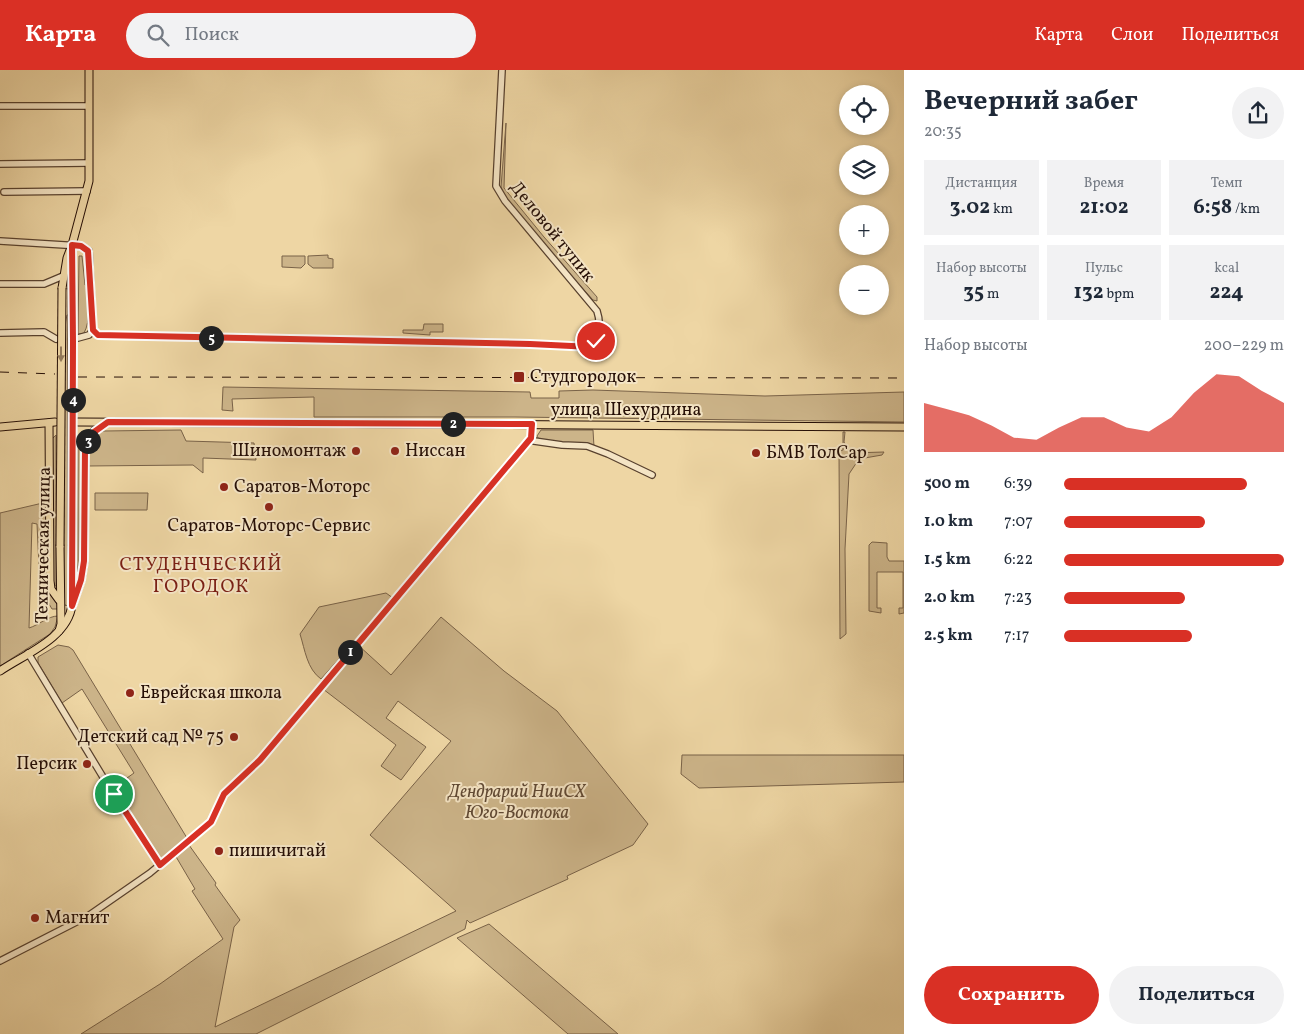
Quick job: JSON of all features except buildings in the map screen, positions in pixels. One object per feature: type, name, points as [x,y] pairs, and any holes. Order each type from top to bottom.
[{"type":"main road","name":"Техническая улица","points":[[58,634],[61,624],[62,288],[67,258],[87,191],[89,163],[89,70]]},
{"type":"main road","name":"Техническая улица","points":[[58,634],[66,623],[72,607],[72,245]]},
{"type":"main road","name":"улица Шехурдина","points":[[78,422],[904,427]]},
{"type":"main road","points":[[72,607],[81,580],[84,561],[85,450],[94,432],[108,422]]},
{"type":"main road","points":[[0,427],[52,423],[50,581],[51,589],[60,603]]},
{"type":"main road","points":[[0,671],[58,634]]},
{"type":"street","name":"Деловой тупик","points":[[93,330],[98,335],[592,347],[596,341],[599,324],[597,311],[505,201],[496,186],[502,70]]},
{"type":"street","points":[[0,106],[89,106]]},
{"type":"street","points":[[0,164],[89,163]]},
{"type":"street","points":[[4,192],[87,191]]},
{"type":"street","points":[[0,241],[81,246],[88,251],[93,330],[90,335],[78,338]]},
{"type":"street","points":[[0,284],[44,284],[63,276]]},
{"type":"street","points":[[0,333],[44,332],[56,339]]},
{"type":"street","points":[[0,961],[88,916],[160,865],[211,822],[224,794],[260,760],[531,438],[532,424]]},
{"type":"street","points":[[531,438],[534,441],[587,446],[652,475]]},
{"type":"street","points":[[60,603],[65,611],[72,607]]},
{"type":"street","points":[[28,653],[112,792],[160,865]]},
{"type":"green space","points":[[506,123],[504,188],[597,297],[597,301],[593,300],[558,261],[507,200],[501,187]]},
{"type":"green space","points":[[328,255],[328,258],[333,259],[333,268],[313,268],[308,264],[308,256]]},
{"type":"green space","points":[[79,256],[82,256],[85,285],[87,285],[88,322],[84,333],[78,334]]},
{"type":"green space","points":[[282,256],[305,256],[305,264],[301,268],[282,267]]},
{"type":"green space","points":[[67,315],[69,315],[70,329],[70,600],[66,606],[64,603],[64,329]]},
{"type":"green space","points":[[424,324],[443,324],[443,332],[430,332],[430,335],[403,333],[403,330],[423,330]]},
{"type":"green space","points":[[223,387],[530,392],[531,398],[559,398],[559,391],[593,390],[765,396],[904,392],[904,422],[515,417],[314,417],[314,397],[232,399],[233,411],[222,410]]},
{"type":"green space","points":[[181,430],[186,441],[254,443],[256,460],[203,458],[203,473],[193,465],[87,466],[92,441],[103,431]]},
{"type":"green space","points":[[541,430],[593,430],[594,447],[543,441],[537,436]]},
{"type":"green space","points":[[843,432],[845,432],[844,442],[850,453],[884,452],[882,455],[859,459],[849,474],[845,549],[846,634],[840,639],[839,451],[843,450]]},
{"type":"green space","points":[[56,435],[55,586],[53,580],[52,439]]},
{"type":"green space","points":[[78,435],[83,441],[82,560],[78,577]]},
{"type":"green space","points":[[95,493],[148,493],[147,510],[95,510]]},
{"type":"green space","points":[[47,502],[49,590],[58,605],[58,609],[52,609],[46,595],[42,568],[39,567],[37,524],[32,523],[29,628],[51,617],[58,616],[55,627],[50,634],[0,666],[0,513]]},
{"type":"green space","points":[[872,542],[887,543],[887,557],[889,561],[904,561],[904,613],[899,614],[899,608],[903,608],[903,572],[877,572],[877,608],[881,608],[881,613],[869,611],[869,545]]},
{"type":"green space","points":[[386,593],[393,598],[321,679],[316,675],[305,653],[300,634],[319,607]]},
{"type":"green space","name":"Дендрарий НииСХ Юго-Востока","points":[[441,617],[504,671],[557,711],[648,824],[633,845],[567,876],[568,879],[470,923],[467,920],[465,929],[256,1034],[81,1034],[160,984],[223,939],[192,891],[195,889],[175,855],[189,845],[240,920],[234,927],[215,1027],[456,911],[370,835],[451,741],[398,701],[386,718],[426,747],[401,780],[381,766],[396,745],[323,689],[358,645],[391,675]]},
{"type":"green space","points":[[58,645],[69,647],[73,650],[187,838],[164,859],[160,860],[158,858],[119,797],[118,793],[130,785],[127,778],[134,773],[82,689],[62,703],[38,663],[38,657]]},
{"type":"green space","points":[[682,755],[904,755],[904,782],[699,788],[681,774]]},
{"type":"green space","points":[[489,924],[618,1034],[568,1034],[457,938]]},
{"type":"railway","points":[[0,372],[55,374]]},
{"type":"railway","points":[[78,377],[904,378]]},
{"type":"place","name":"Студгородок","points":[[519,377]]},
{"type":"place","name":"Шиномонтаж","points":[[356,451]]},
{"type":"place","name":"Ниссан","points":[[395,451]]},
{"type":"place","name":"БМВ ТолСар","points":[[756,453]]},
{"type":"place","name":"Саратов-Моторс","points":[[224,487]]},
{"type":"place","name":"Саратов-Моторс-Сервис","points":[[269,507]]},
{"type":"place","name":"Еврейская школа","points":[[130,693]]},
{"type":"place","name":"Детский сад № 75","points":[[234,737]]},
{"type":"place","name":"Персик","points":[[87,764]]},
{"type":"place","name":"пишичитай","points":[[219,851]]},
{"type":"place","name":"Магнит","points":[[35,918]]},
{"type":"district","name":"СТУДЕНЧЕСКИЙ ГОРОДОК","points":[[201,576]]},
{"type":"route","points":[[114,794],[160,865],[211,822],[224,794],[260,760],[531,438],[532,424],[108,422],[94,432],[85,450],[84,561],[81,580],[72,606],[72,245],[81,246],[88,251],[93,330],[98,335],[592,347],[596,341]]}]
